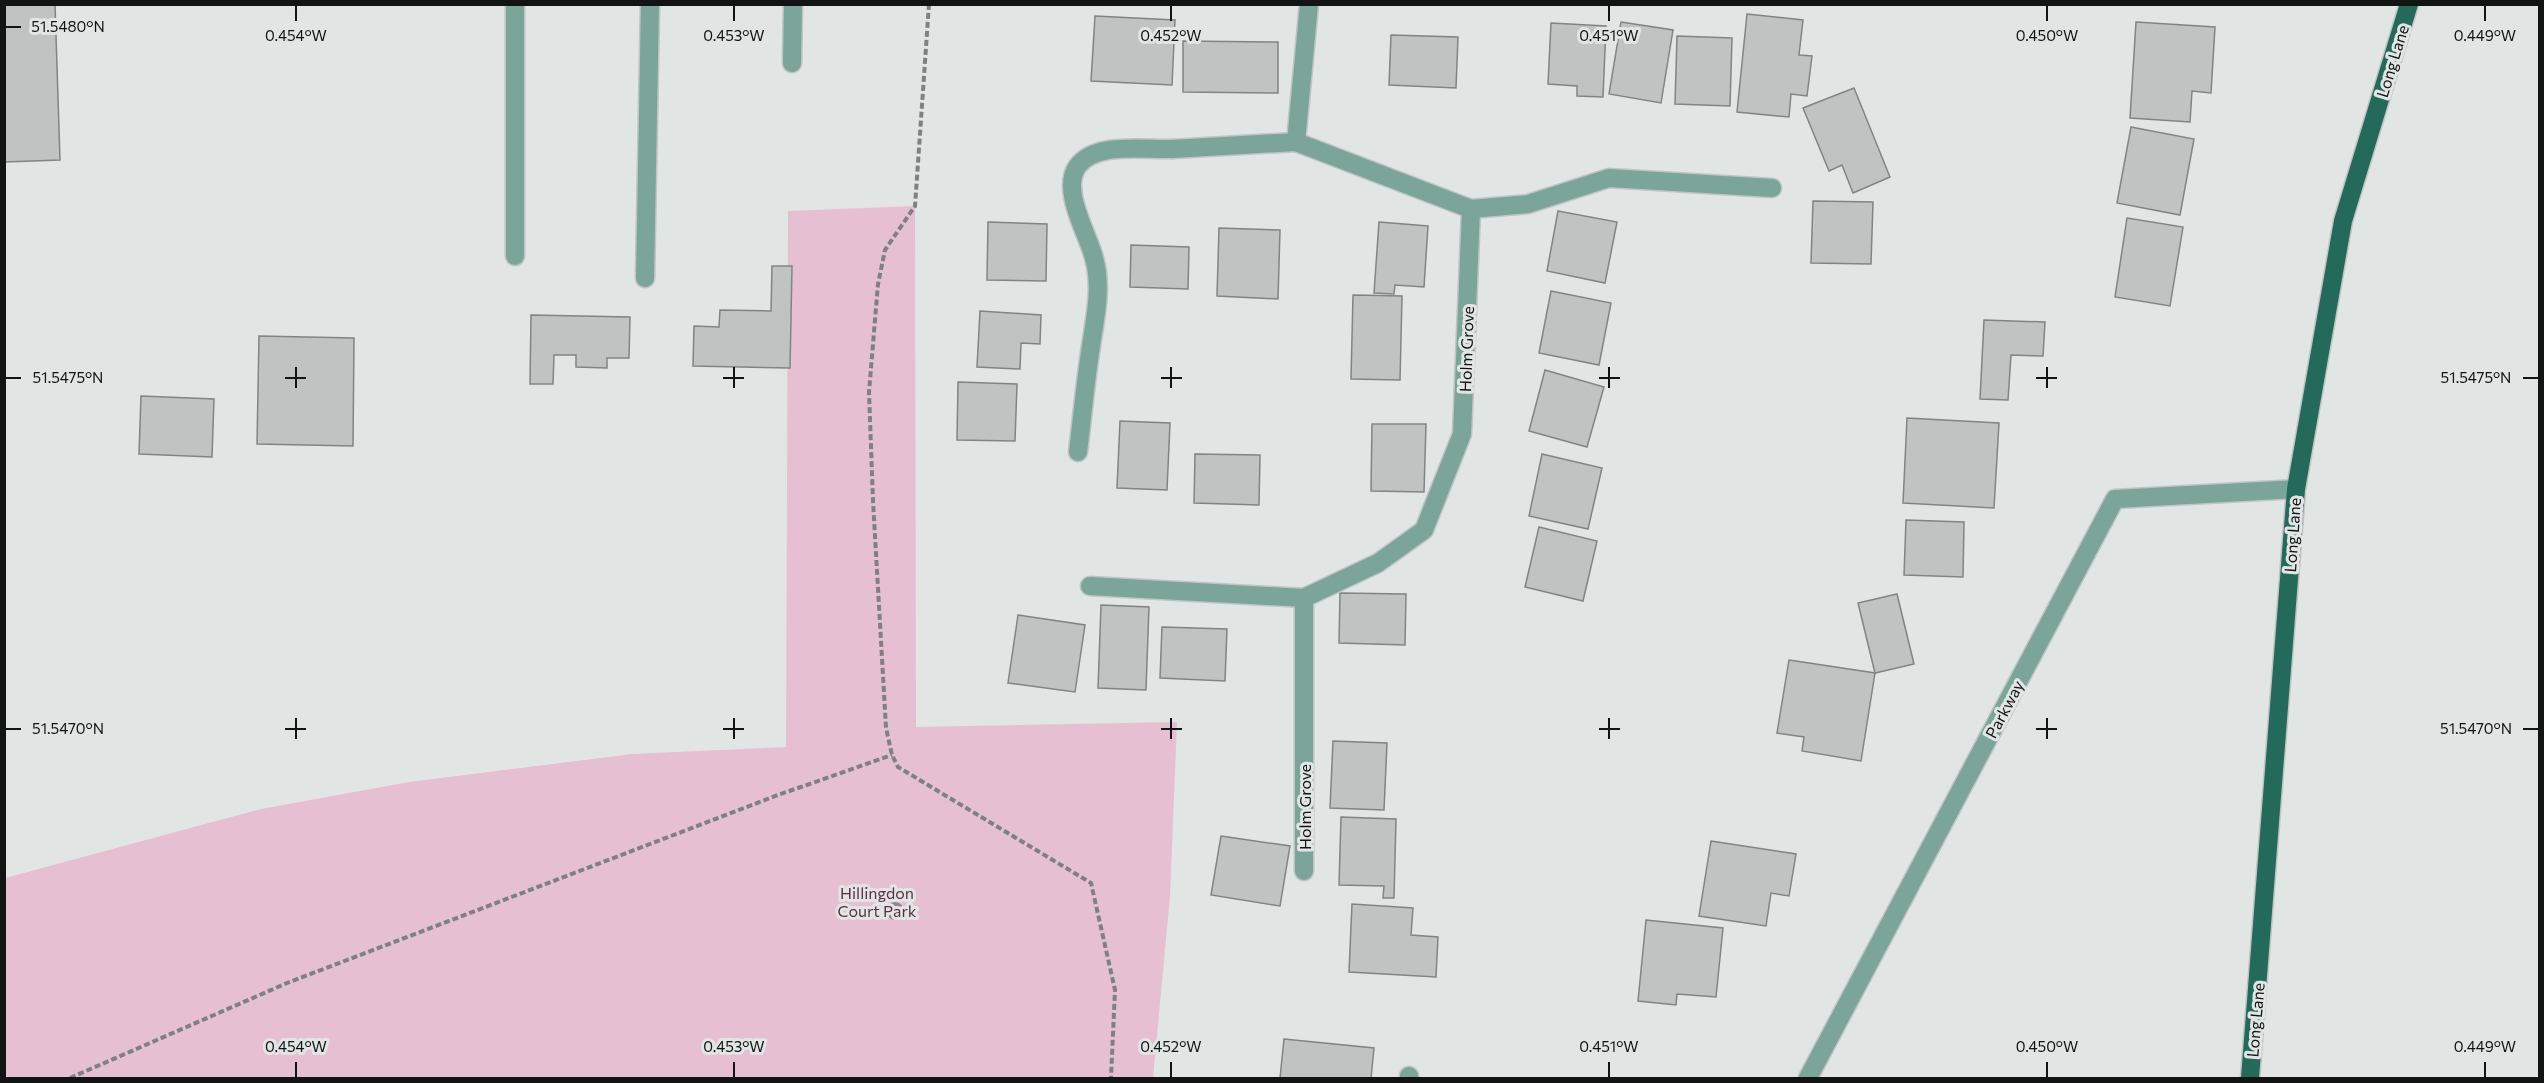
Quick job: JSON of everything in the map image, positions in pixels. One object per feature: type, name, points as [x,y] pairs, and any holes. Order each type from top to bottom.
[{"type":"main road","name":"Long Lane","points":[[2250,1078],[2296,489],[2343,221],[2409,4]]},
{"type":"street","points":[[515,4],[515,256]]},
{"type":"street","points":[[645,278],[650,4]]},
{"type":"street","points":[[792,63],[793,4]]},
{"type":"street","points":[[1296,142],[1309,4]]},
{"type":"street","points":[[1078,452],[1099,291],[1095,258],[1082,228],[1071,188],[1076,169],[1088,156],[1107,150],[1296,142],[1471,209],[1528,204],[1609,178],[1772,188]]},
{"type":"street","name":"Holm Grove","points":[[1090,586],[1304,598],[1378,563],[1424,530],[1462,434],[1471,209]]},
{"type":"street","name":"Parkway","points":[[1808,1078],[2115,499],[2296,489]]},
{"type":"street","name":"Holm Grove","points":[[1304,598],[1304,872]]},
{"type":"path","points":[[929,4],[915,206],[885,250],[878,285],[869,392],[885,716],[892,755],[898,767],[1091,883],[1115,990],[1111,1078]]},
{"type":"path","points":[[70,1078],[287,983],[767,799],[892,755]]},
{"type":"green space","name":"Hillingdon Court Park","points":[[915,206],[916,727],[1177,722],[1170,897],[1153,1078],[5,1078],[5,878],[261,809],[409,782],[632,754],[786,747],[788,211]]},
{"type":"building","points":[[4,4],[55,4],[60,160],[4,162]]},
{"type":"building","points":[[1747,14],[1803,20],[1799,55],[1812,56],[1807,96],[1791,94],[1789,117],[1737,112]]},
{"type":"building","points":[[1095,16],[1175,20],[1172,85],[1091,81]]},
{"type":"building","points":[[1621,22],[1673,30],[1661,103],[1609,94]]},
{"type":"building","points":[[2136,22],[2215,27],[2211,93],[2192,91],[2190,122],[2130,118]]},
{"type":"building","points":[[1551,23],[1606,26],[1603,97],[1577,96],[1577,86],[1548,84]]},
{"type":"building","points":[[1391,35],[1458,37],[1456,88],[1389,85]]},
{"type":"building","points":[[1677,36],[1732,38],[1730,106],[1675,104]]},
{"type":"building","points":[[1183,41],[1278,42],[1278,93],[1183,92]]},
{"type":"building","points":[[1854,88],[1890,177],[1853,193],[1842,165],[1829,171],[1803,108]]},
{"type":"building","points":[[2131,127],[2194,139],[2180,215],[2117,203]]},
{"type":"building","points":[[1813,201],[1873,202],[1871,264],[1811,263]]},
{"type":"building","points":[[1558,211],[1617,222],[1605,283],[1547,271]]},
{"type":"building","points":[[2127,218],[2183,227],[2170,306],[2115,297]]},
{"type":"building","points":[[988,222],[1047,224],[1046,281],[987,280]]},
{"type":"building","points":[[1379,222],[1428,226],[1424,287],[1395,285],[1394,294],[1374,293]]},
{"type":"building","points":[[1219,228],[1280,230],[1278,299],[1217,296]]},
{"type":"building","points":[[1131,245],[1189,247],[1188,289],[1130,287]]},
{"type":"building","points":[[772,266],[792,266],[790,368],[693,366],[694,326],[719,327],[720,310],[771,311]]},
{"type":"building","points":[[1551,291],[1611,303],[1599,365],[1539,353]]},
{"type":"building","points":[[1353,295],[1402,296],[1400,380],[1351,379]]},
{"type":"building","points":[[980,311],[1041,315],[1040,344],[1021,343],[1020,369],[977,367]]},
{"type":"building","points":[[531,315],[630,317],[629,358],[607,358],[607,368],[576,367],[576,355],[554,355],[553,384],[530,384]]},
{"type":"building","points":[[1984,320],[2045,322],[2043,356],[2011,355],[2008,400],[1980,399]]},
{"type":"building","points":[[259,336],[354,338],[353,446],[257,444]]},
{"type":"building","points":[[1545,370],[1604,387],[1587,447],[1529,431]]},
{"type":"building","points":[[958,382],[1017,384],[1015,441],[957,440]]},
{"type":"building","points":[[141,396],[214,399],[212,457],[139,454]]},
{"type":"building","points":[[1907,418],[1999,423],[1994,508],[1903,503]]},
{"type":"building","points":[[1120,421],[1170,423],[1167,490],[1117,488]]},
{"type":"building","points":[[1372,424],[1426,424],[1424,492],[1371,491]]},
{"type":"building","points":[[1195,454],[1260,455],[1259,505],[1194,503]]},
{"type":"building","points":[[1542,454],[1602,468],[1588,529],[1529,516]]},
{"type":"building","points":[[1906,520],[1964,522],[1963,577],[1904,575]]},
{"type":"building","points":[[1539,527],[1597,541],[1583,601],[1525,587]]},
{"type":"building","points":[[1340,593],[1406,594],[1405,645],[1339,643]]},
{"type":"building","points":[[1897,594],[1914,664],[1875,673],[1858,603]]},
{"type":"building","points":[[1101,605],[1149,607],[1146,690],[1098,688]]},
{"type":"building","points":[[1018,615],[1085,625],[1075,692],[1008,683]]},
{"type":"building","points":[[1162,627],[1227,629],[1225,681],[1160,678]]},
{"type":"building","points":[[1789,660],[1875,673],[1861,761],[1802,751],[1804,737],[1777,733]]},
{"type":"building","points":[[1333,741],[1387,743],[1384,810],[1330,808]]},
{"type":"building","points":[[1341,817],[1396,819],[1394,898],[1383,898],[1384,886],[1339,885]]},
{"type":"building","points":[[1221,836],[1290,846],[1280,906],[1211,895]]},
{"type":"building","points":[[1711,841],[1796,854],[1789,896],[1771,893],[1766,926],[1699,916]]},
{"type":"building","points":[[1352,904],[1413,908],[1411,935],[1438,937],[1436,977],[1349,972]]},
{"type":"building","points":[[1646,920],[1723,928],[1716,997],[1677,994],[1676,1005],[1638,1001]]},
{"type":"building","points":[[1284,1039],[1374,1048],[1371,1078],[1280,1078]]}]
